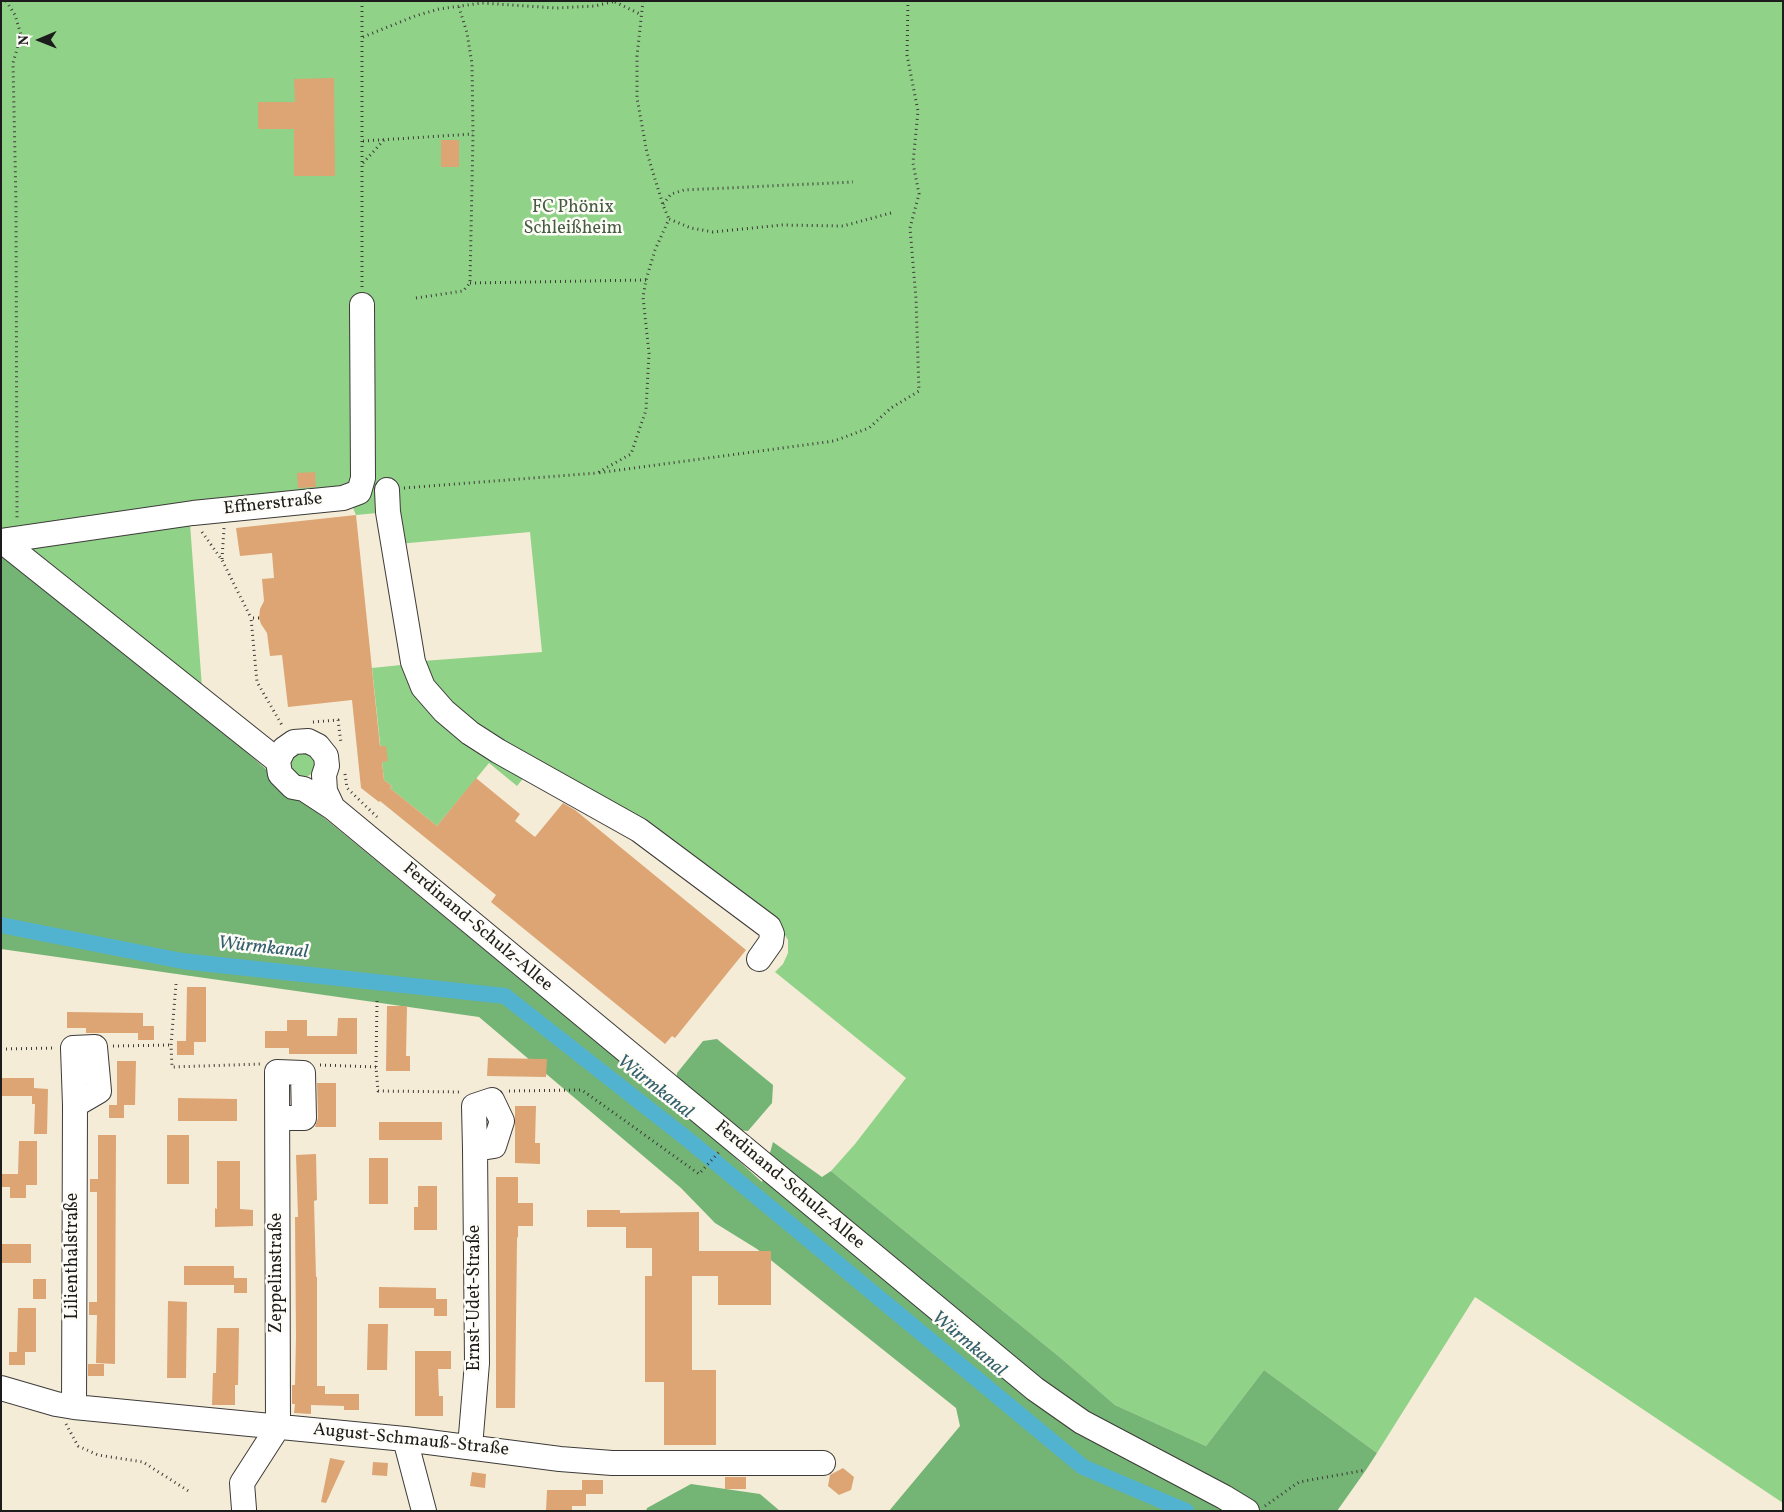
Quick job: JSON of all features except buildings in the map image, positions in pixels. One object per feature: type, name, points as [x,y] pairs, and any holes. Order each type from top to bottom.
[{"type":"street","name":"Effnerstraße","points":[[7,540],[193,513],[343,498],[359,492],[363,478],[362,305]]},
{"type":"street","points":[[387,490],[388,512],[413,662],[423,687],[444,712],[470,733],[498,751],[640,830],[769,926],[772,934],[771,942],[759,959]]},
{"type":"street","points":[[7,540],[278,761],[284,749],[289,730],[318,746],[326,756],[325,791],[333,808]]},
{"type":"street","name":"Ferdinand-Schulz-Allee","points":[[278,761],[280,774],[293,787],[304,789],[333,808],[1035,1389],[1082,1422],[1247,1511]]},
{"type":"street","name":"Lilienthalstraße","points":[[65,1405],[74,1104],[99,1091],[84,1047]]},
{"type":"street","name":"Zeppelinstraße","points":[[278,1118],[278,1427]]},
{"type":"street","name":"Ernst-Udet-Straße","points":[[470,1446],[477,1363],[475,1149]]},
{"type":"street","name":"August-Schmauß-Straße","points":[[1,1388],[65,1405],[470,1446],[560,1460],[612,1463],[823,1463]]},
{"type":"street","points":[[244,1509],[242,1483],[278,1427]]},
{"type":"street","points":[[405,1439],[424,1511]]},
{"type":"path","points":[[6,1],[15,15],[21,35],[13,63],[16,204],[7,540]]},
{"type":"path","points":[[362,1],[362,305]]},
{"type":"path","points":[[643,1],[637,56],[637,98],[647,153],[662,205],[669,219],[690,228],[714,232],[782,225],[843,226],[891,213]]},
{"type":"path","points":[[387,490],[597,473],[834,441],[869,428],[891,408],[919,391],[916,300],[910,228],[919,194],[913,163],[918,111],[907,55],[908,1]]},
{"type":"path","points":[[363,37],[415,16],[439,9],[482,3],[556,8],[595,6],[616,2],[642,16]]},
{"type":"path","points":[[416,298],[463,290],[470,283],[473,134],[472,64],[467,32],[459,7]]},
{"type":"path","points":[[363,141],[473,134]]},
{"type":"path","points":[[362,164],[385,140]]},
{"type":"path","points":[[662,205],[671,194],[684,190],[853,182]]},
{"type":"path","points":[[597,473],[631,454],[646,410],[649,353],[643,297],[655,250],[669,219]]},
{"type":"path","points":[[470,283],[646,280]]},
{"type":"path","points":[[222,560],[226,510]]},
{"type":"path","points":[[193,513],[200,528],[222,560],[251,618],[257,682],[289,730]]},
{"type":"path","points":[[251,618],[260,618]]},
{"type":"path","points":[[310,722],[338,720],[342,749]]},
{"type":"path","points":[[344,769],[347,788],[382,822]]},
{"type":"path","points":[[176,984],[171,1044],[172,1066],[268,1064]]},
{"type":"path","points":[[376,1000],[378,1091],[463,1092]]},
{"type":"path","points":[[1,1049],[171,1044]]},
{"type":"path","points":[[317,1065],[376,1067]]},
{"type":"path","points":[[502,1091],[582,1090],[699,1174],[732,1139]]},
{"type":"path","points":[[65,1405],[78,1446],[98,1455],[143,1462],[190,1492]]},
{"type":"path","points":[[1258,1511],[1299,1482],[1366,1470]]},
{"type":"green space","name":"FC Phönix Schleißheim","points":[[1,1],[1783,1],[1783,1503],[1475,1297],[1377,1453],[1264,1370],[1206,1446],[1115,1405],[1062,1359],[831,1171],[855,1144],[906,1078],[775,972],[783,964],[788,953],[788,940],[782,930],[445,706],[423,661],[542,652],[530,532],[398,544],[388,512],[356,515],[346,491],[189,510],[204,715],[1,547]]},
{"type":"green space","points":[[1,547],[204,715],[283,784],[717,1141],[762,1182],[773,1142],[822,1177],[831,1171],[1062,1359],[1115,1405],[1206,1446],[1264,1370],[1377,1453],[1366,1470],[1337,1511],[889,1511],[960,1426],[956,1408],[757,1249],[715,1223],[681,1188],[479,1017],[1,949]]},
{"type":"green space","points":[[401,665],[525,776],[517,786],[489,763],[437,826],[390,788],[392,786],[384,780],[372,668]]},
{"type":"green space","points":[[298,753],[308,753],[315,760],[315,770],[308,777],[298,777],[291,770],[291,760]]},
{"type":"green space","points":[[717,1039],[773,1085],[772,1103],[748,1131],[737,1130],[676,1081],[677,1073],[703,1041]]},
{"type":"green space","points":[[691,1484],[760,1494],[780,1511],[646,1511],[647,1508]]},
{"type":"waterway","name":"Würmkanal","points":[[1,925],[182,961],[505,996],[691,1142],[1083,1467],[1186,1511]]}]
